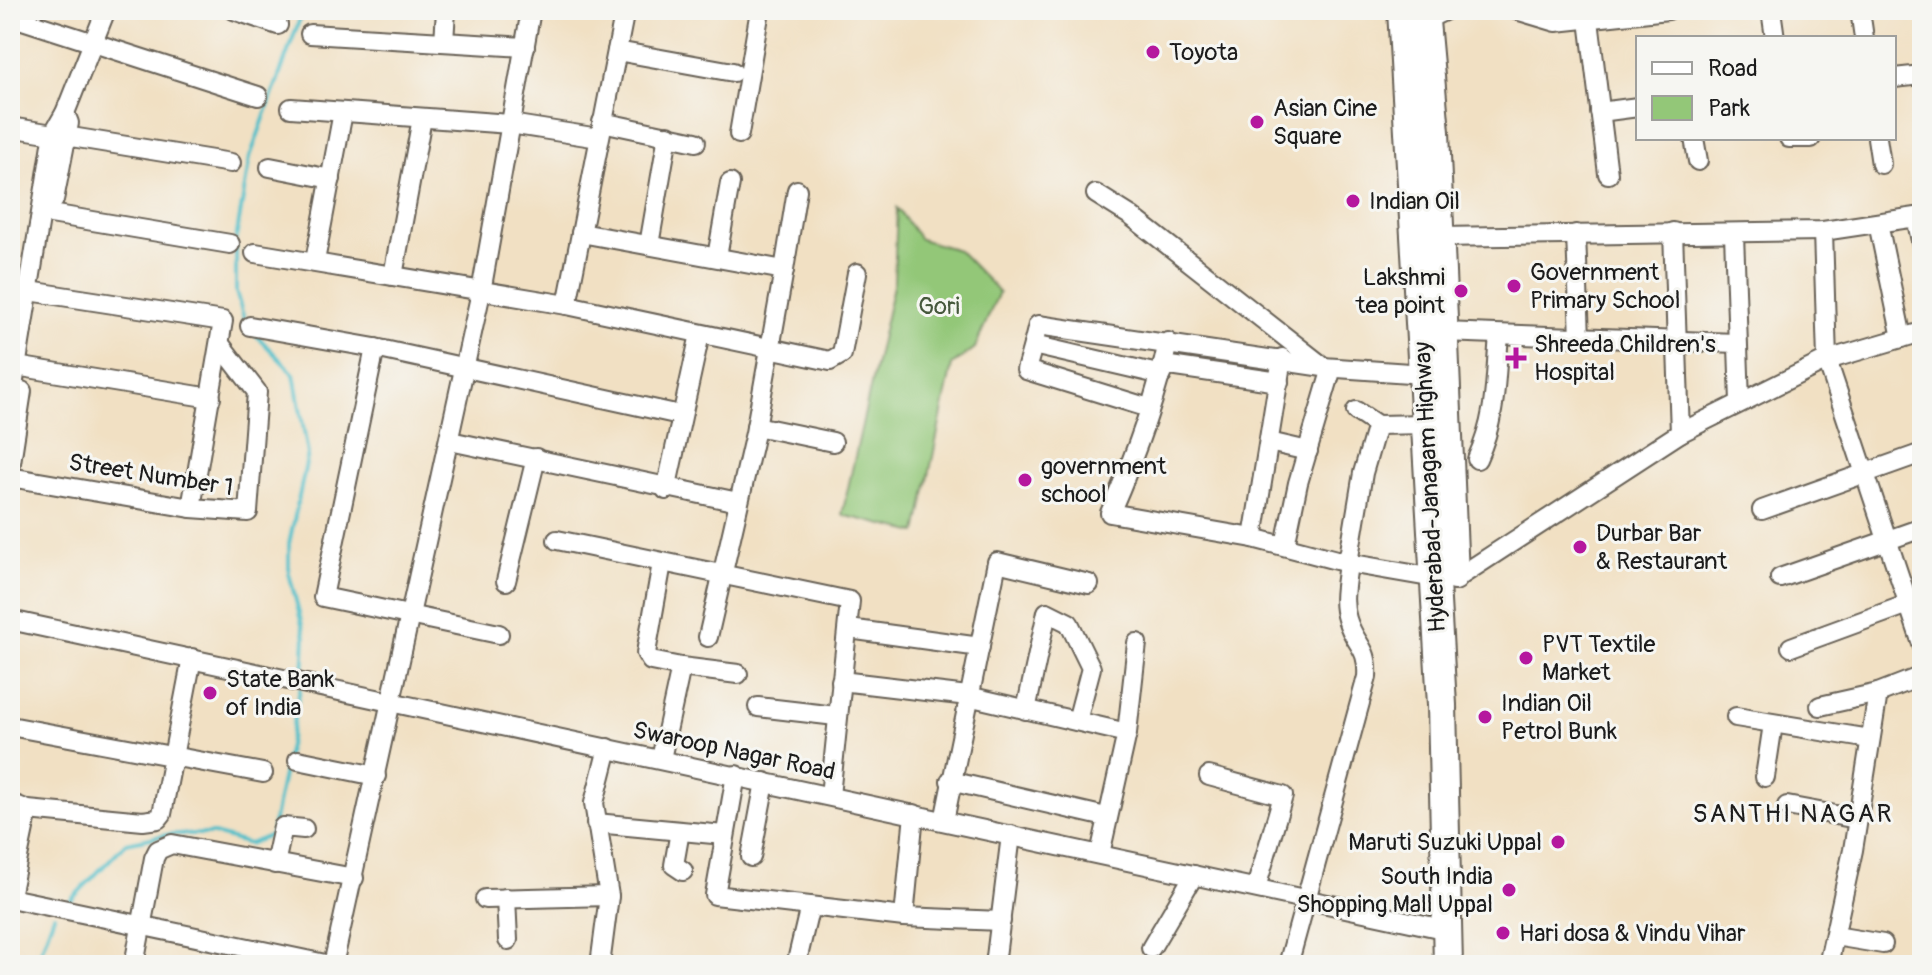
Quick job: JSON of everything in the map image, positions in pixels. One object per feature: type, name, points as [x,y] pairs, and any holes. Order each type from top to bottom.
[{"type":"highway","name":"Hyderabad-Janagam Highway","points":[[1424,12],[1444,332],[1448,965]]},
{"type":"highway","name":"Hyderabad-Janagam Highway","points":[[1424,12],[1424,374],[1444,579],[1463,965]]},
{"type":"street","points":[[10,469],[25,290],[65,113],[106,10]]},
{"type":"street","points":[[234,10],[278,25]]},
{"type":"street","points":[[444,42],[446,10]]},
{"type":"street","points":[[28,810],[10,897],[331,965],[354,878],[450,441],[481,292],[531,10]]},
{"type":"street","points":[[567,305],[625,10]]},
{"type":"street","points":[[739,134],[760,10]]},
{"type":"street","points":[[1516,10],[1556,22],[1668,10]]},
{"type":"street","points":[[1771,10],[1775,36]]},
{"type":"street","points":[[1860,10],[1864,36]]},
{"type":"street","points":[[10,16],[258,96]]},
{"type":"street","points":[[1589,20],[1608,174]]},
{"type":"street","points":[[310,34],[525,47]]},
{"type":"street","points":[[617,51],[733,72]]},
{"type":"street","points":[[1896,78],[1922,75]]},
{"type":"street","points":[[1600,112],[1636,107]]},
{"type":"street","points":[[291,108],[668,135],[696,142]]},
{"type":"street","points":[[315,261],[343,112]]},
{"type":"street","points":[[393,276],[422,118]]},
{"type":"street","points":[[10,127],[231,163]]},
{"type":"street","points":[[25,290],[51,214],[60,133]]},
{"type":"street","points":[[649,245],[668,135]]},
{"type":"street","points":[[1694,140],[1698,161]]},
{"type":"street","points":[[1877,140],[1881,164]]},
{"type":"street","points":[[270,167],[331,179]]},
{"type":"street","points":[[717,257],[730,183]]},
{"type":"street","points":[[708,637],[756,426],[797,190]]},
{"type":"street","points":[[1096,194],[1140,223],[1327,367]]},
{"type":"street","points":[[51,214],[230,244]]},
{"type":"street","points":[[1440,237],[1492,240],[1576,234],[1823,231],[1916,217],[1922,246]]},
{"type":"street","points":[[1878,223],[1902,338]]},
{"type":"street","points":[[1823,231],[1827,360],[1888,540],[1914,601],[1922,644]]},
{"type":"street","points":[[1673,232],[1680,433]]},
{"type":"street","points":[[581,233],[784,270]]},
{"type":"street","points":[[1576,234],[1580,338]]},
{"type":"street","points":[[1734,234],[1740,402]]},
{"type":"street","points":[[255,253],[567,305],[825,361],[837,359],[842,354],[857,273]]},
{"type":"street","points":[[25,290],[223,321],[191,508]]},
{"type":"street","points":[[1149,408],[1026,370],[1038,325],[1282,358],[1327,367],[1424,374]]},
{"type":"street","points":[[250,326],[375,348],[680,415]]},
{"type":"street","points":[[1444,332],[1736,343]]},
{"type":"street","points":[[1477,459],[1486,440],[1498,389],[1490,332]]},
{"type":"street","points":[[1168,342],[1163,370],[1135,454],[1110,513],[1253,538],[1348,563],[1444,579],[1680,433],[1827,360],[1922,332]]},
{"type":"street","points":[[666,490],[700,334]]},
{"type":"street","name":"Street Number 1","points":[[10,477],[191,508],[238,514],[248,512],[257,392],[220,344]]},
{"type":"street","points":[[1033,345],[1163,370],[1279,382]]},
{"type":"street","points":[[375,348],[323,597],[499,634]]},
{"type":"street","points":[[1253,538],[1282,358]]},
{"type":"street","points":[[17,366],[211,398]]},
{"type":"street","points":[[10,405],[17,366]]},
{"type":"street","points":[[1285,545],[1327,367]]},
{"type":"street","points":[[1356,411],[1377,425],[1427,424]]},
{"type":"street","points":[[1288,965],[1367,677],[1368,656],[1354,637],[1343,602],[1363,473],[1377,425]]},
{"type":"street","points":[[756,426],[833,442]]},
{"type":"street","points":[[450,441],[536,458],[666,490],[738,502]]},
{"type":"street","points":[[1269,442],[1308,451]]},
{"type":"street","points":[[1762,510],[1922,453]]},
{"type":"street","points":[[506,581],[536,458]]},
{"type":"street","points":[[1780,578],[1922,528]]},
{"type":"street","points":[[557,540],[850,601],[830,796]]},
{"type":"street","points":[[944,821],[997,562],[1089,584]]},
{"type":"street","points":[[662,563],[646,653],[651,661],[738,674]]},
{"type":"street","points":[[1791,647],[1914,601]]},
{"type":"street","points":[[1026,710],[1047,612],[1069,623],[1091,668],[1077,721]]},
{"type":"street","name":"Swaroop Nagar Road","points":[[10,620],[1448,930]]},
{"type":"street","points":[[849,629],[980,647]]},
{"type":"street","points":[[1100,854],[1127,733],[1137,643]]},
{"type":"street","points":[[10,803],[28,810],[143,821],[158,819],[192,658]]},
{"type":"street","points":[[661,759],[681,667]]},
{"type":"street","points":[[1820,706],[1878,693],[1922,676]]},
{"type":"street","points":[[841,681],[968,696],[1127,733]]},
{"type":"street","points":[[1828,965],[1878,693]]},
{"type":"street","points":[[758,707],[836,716]]},
{"type":"street","points":[[1736,717],[1870,739]]},
{"type":"street","points":[[1765,777],[1773,724]]},
{"type":"street","points":[[10,726],[263,773]]},
{"type":"street","points":[[600,965],[609,896],[605,856],[596,823],[597,783],[608,748]]},
{"type":"street","points":[[298,760],[376,776]]},
{"type":"street","points":[[736,775],[715,895],[904,917],[1001,921]]},
{"type":"street","points":[[1209,776],[1283,796],[1256,888]]},
{"type":"street","points":[[950,781],[1106,817]]},
{"type":"street","points":[[751,857],[765,782]]},
{"type":"street","points":[[1787,806],[1857,819]]},
{"type":"street","points":[[904,917],[914,814]]},
{"type":"street","points":[[596,823],[724,835]]},
{"type":"street","points":[[275,864],[283,827],[304,829]]},
{"type":"street","points":[[680,831],[674,865],[683,871]]},
{"type":"street","points":[[995,965],[1011,835]]},
{"type":"street","points":[[134,965],[154,858],[166,846],[172,844],[354,878]]},
{"type":"street","points":[[1151,948],[1194,875]]},
{"type":"street","points":[[485,899],[609,896]]},
{"type":"street","points":[[506,898],[508,940]]},
{"type":"street","points":[[796,965],[810,906]]},
{"type":"street","points":[[1835,936],[1883,944]]},
{"type":"green space","name":"Gori","points":[[897,208],[920,239],[958,250],[999,292],[975,348],[952,365],[917,533],[842,515],[894,281]]},
{"type":"waterway","points":[[236,239],[250,157],[303,10]]},
{"type":"waterway","points":[[236,248],[236,292],[245,322]]},
{"type":"waterway","points":[[256,335],[294,374],[308,454],[289,544],[289,573],[305,637],[303,676]]},
{"type":"waterway","points":[[67,904],[126,843],[171,834],[214,834],[249,844],[271,835],[300,689]]},
{"type":"waterway","points":[[36,965],[54,915]]},
{"type":"place","name":"Toyota","points":[[1153,52]]},
{"type":"place","name":"Asian Cine Square","points":[[1257,122]]},
{"type":"place","name":"Indian Oil","points":[[1353,201]]},
{"type":"place","name":"Government Primary School","points":[[1514,286]]},
{"type":"place","name":"Lakshmi tea point","points":[[1461,291]]},
{"type":"place","name":"Shreeda Children's Hospital","points":[[1516,358]]},
{"type":"place","name":"government school","points":[[1025,480]]},
{"type":"place","name":"Durbar Bar & Restaurant","points":[[1580,547]]},
{"type":"place","name":"PVT Textile Market","points":[[1526,658]]},
{"type":"place","name":"State Bank of India","points":[[210,693]]},
{"type":"place","name":"Indian Oil Petrol Bunk","points":[[1485,717]]},
{"type":"place","name":"Maruti Suzuki Uppal","points":[[1558,842]]},
{"type":"place","name":"South India Shopping Mall Uppal","points":[[1509,890]]},
{"type":"place","name":"Hari dosa & Vindu Vihar","points":[[1503,933]]},
{"type":"district","name":"SANTHI NAGAR","points":[[1793,814]]}]
